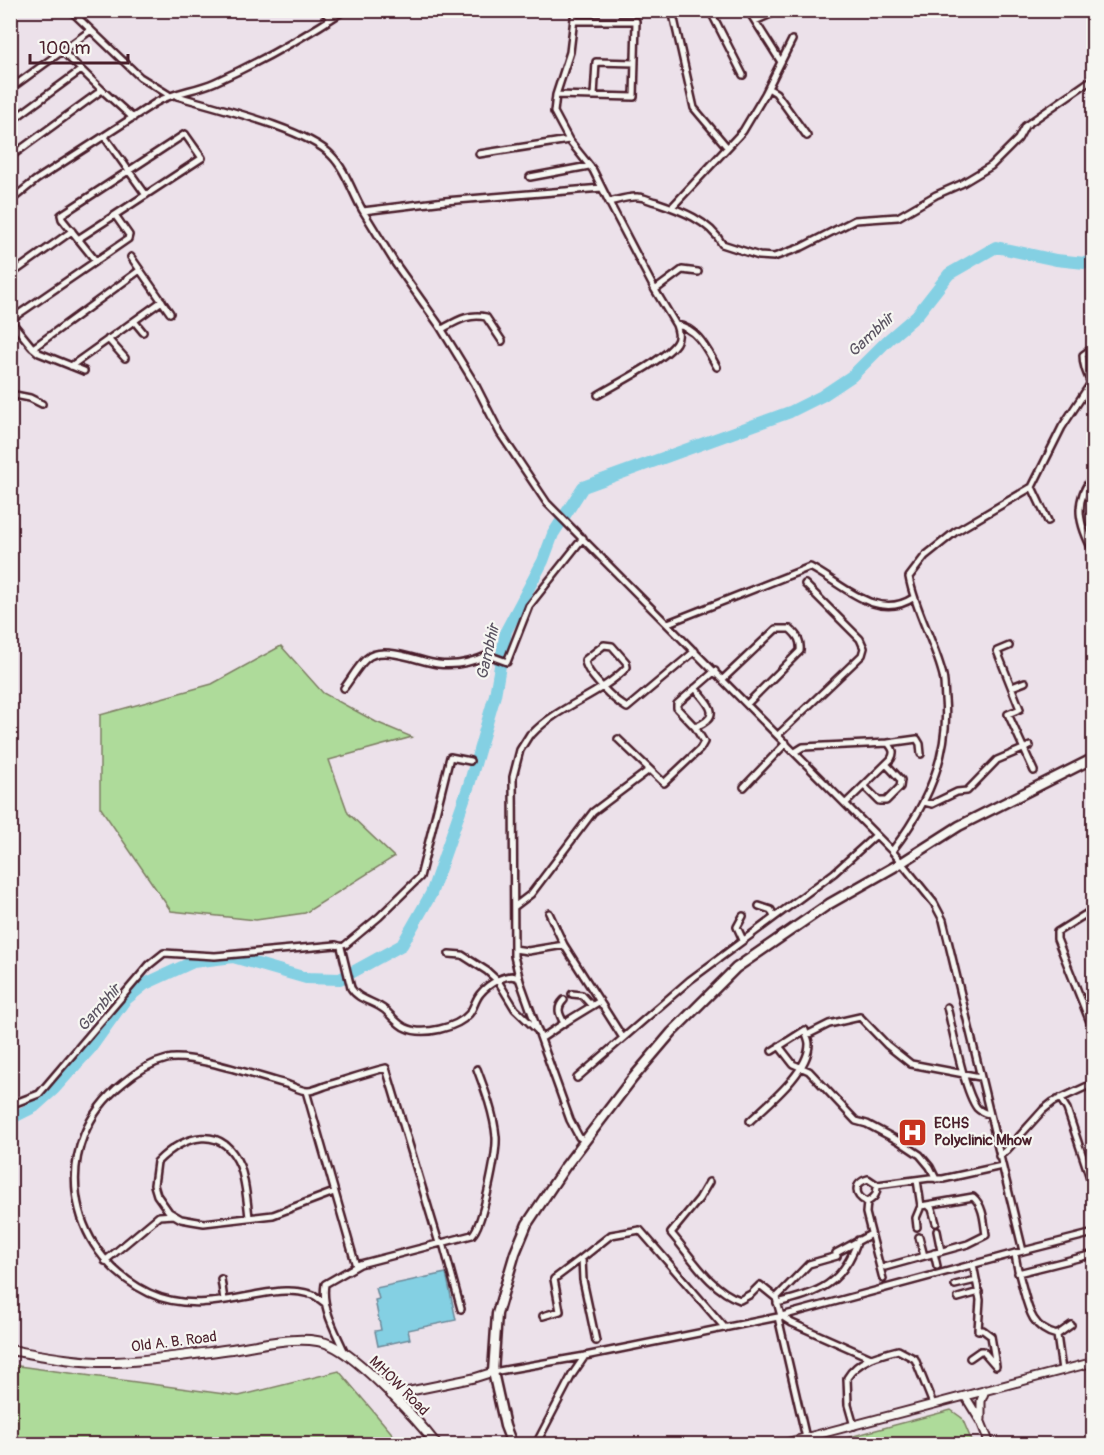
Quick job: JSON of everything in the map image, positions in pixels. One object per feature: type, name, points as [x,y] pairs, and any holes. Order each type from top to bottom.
[{"type":"main road","points":[[512,1444],[505,1426],[493,1372],[497,1314],[515,1253],[527,1224],[565,1167],[632,1078],[672,1032],[736,968],[829,904],[901,863],[959,826],[1094,758]]},
{"type":"main road","name":"Old A. B. Road","points":[[10,1350],[64,1360],[114,1362],[286,1341],[319,1342],[331,1345],[343,1353]]},
{"type":"main road","name":"MHOW Road","points":[[343,1353],[391,1395],[436,1444]]},
{"type":"street","points":[[70,10],[140,77],[169,95],[176,95],[244,115],[303,136],[329,152],[340,165],[363,211],[395,263],[442,329],[475,384],[500,433],[548,503],[846,803],[892,851],[934,903],[943,920],[1023,1251]]},
{"type":"street","points":[[322,10],[331,20]]},
{"type":"street","points":[[176,95],[214,82],[310,33],[345,10]]},
{"type":"street","points":[[575,10],[570,52],[556,95],[554,111],[569,140],[602,188],[678,332],[675,345],[598,395]]},
{"type":"street","points":[[672,10],[694,108],[727,147]]},
{"type":"street","points":[[710,10],[743,75]]},
{"type":"street","points":[[748,10],[781,62]]},
{"type":"street","points":[[755,21],[780,10]]},
{"type":"street","points":[[556,95],[634,97],[636,21],[575,21]]},
{"type":"street","points":[[10,89],[91,30]]},
{"type":"street","points":[[672,207],[743,131],[792,40]]},
{"type":"street","points":[[62,51],[133,118]]},
{"type":"street","points":[[594,96],[596,62],[635,63]]},
{"type":"street","points":[[10,122],[81,70]]},
{"type":"street","points":[[609,202],[637,197],[685,211],[696,221],[708,226],[722,244],[759,256],[774,257],[802,247],[855,220],[898,217],[936,195],[961,184],[991,166],[1018,139],[1025,126],[1094,78]]},
{"type":"street","points":[[768,88],[776,93],[807,136]]},
{"type":"street","points":[[11,156],[102,90]]},
{"type":"street","points":[[10,201],[36,180],[169,95]]},
{"type":"street","points":[[78,239],[202,158],[187,135],[184,134],[63,213],[62,219],[72,231],[78,239],[95,260]]},
{"type":"street","points":[[104,136],[146,195]]},
{"type":"street","points":[[479,154],[569,140]]},
{"type":"street","points":[[530,177],[589,166]]},
{"type":"street","points":[[363,211],[445,201],[602,188]]},
{"type":"street","points":[[84,371],[39,353],[10,320],[129,237],[115,215]]},
{"type":"street","points":[[10,275],[72,231]]},
{"type":"street","points":[[131,257],[170,313]]},
{"type":"street","points":[[33,348],[140,270]]},
{"type":"street","points":[[655,290],[682,270],[698,272]]},
{"type":"street","points":[[71,366],[162,301]]},
{"type":"street","points":[[442,329],[467,316],[476,315],[486,317],[502,341]]},
{"type":"street","points":[[134,321],[143,332]]},
{"type":"street","points":[[676,325],[684,326],[699,338],[717,367]]},
{"type":"street","points":[[108,339],[124,358]]},
{"type":"street","points":[[892,851],[906,833],[924,802],[937,772],[946,714],[943,674],[913,598],[909,577],[925,556],[954,532],[1032,487],[1062,428],[1093,382],[1083,363],[1083,355],[1094,347]]},
{"type":"street","points":[[10,394],[30,398],[42,404]]},
{"type":"street","points":[[1094,475],[1081,495],[1080,524],[1094,553]]},
{"type":"street","points":[[1032,487],[1048,520]]},
{"type":"street","points":[[344,688],[366,658],[385,653],[439,664],[473,662],[488,655],[507,662],[529,606],[583,538]]},
{"type":"street","points":[[668,623],[810,567],[860,598],[875,604],[889,607],[903,604],[913,598]]},
{"type":"street","points":[[778,735],[862,655],[864,648],[860,639],[806,584]]},
{"type":"street","points":[[723,679],[776,629],[790,629],[795,633],[801,644],[800,651],[747,704]]},
{"type":"street","points":[[585,1141],[579,1137],[570,1120],[520,981],[514,949],[513,777],[520,750],[544,721],[604,687],[627,667],[626,662],[612,646],[604,645],[585,660],[585,666],[604,687],[618,703],[627,708],[695,651]]},
{"type":"street","points":[[1009,646],[997,651],[1020,709],[1008,714],[1027,747],[1034,771]]},
{"type":"street","points":[[618,739],[664,783],[700,749],[704,742],[695,727],[677,708],[677,704],[715,671]]},
{"type":"street","points":[[1012,687],[1025,682]]},
{"type":"street","points":[[695,688],[711,707],[712,713],[709,720],[695,727]]},
{"type":"street","points":[[795,752],[803,747],[888,743],[916,739],[920,744],[921,754]]},
{"type":"street","points":[[744,787],[786,743]]},
{"type":"street","points":[[846,803],[887,765],[894,754],[893,748],[888,743]]},
{"type":"street","points":[[924,802],[932,804],[957,792],[967,791],[997,760],[1027,747]]},
{"type":"street","points":[[10,1105],[39,1094],[149,965],[164,953],[215,956],[336,945],[343,947],[379,917],[420,877],[450,757],[470,761]]},
{"type":"street","points":[[864,786],[879,801],[886,801],[900,787],[901,780],[887,765]]},
{"type":"street","points":[[514,907],[531,894],[593,812],[649,770]]},
{"type":"street","points":[[577,1078],[697,974],[834,873],[876,835]]},
{"type":"street","points":[[759,906],[771,910],[774,917]]},
{"type":"street","points":[[1094,909],[1063,927],[1057,932],[1057,939],[1094,1032]]},
{"type":"street","points":[[549,913],[564,945],[623,1038]]},
{"type":"street","points":[[743,916],[738,927],[743,940]]},
{"type":"street","points":[[514,949],[528,951],[564,945]]},
{"type":"street","points":[[341,947],[351,988],[357,996],[376,1004],[408,1029],[426,1032],[453,1026],[466,1017],[480,993],[510,975],[516,976],[520,981]]},
{"type":"street","points":[[448,954],[462,955],[487,971],[498,981],[515,1009],[541,1035]]},
{"type":"street","points":[[572,994],[582,995],[592,1005]]},
{"type":"street","points":[[564,999],[558,1010],[564,1023]]},
{"type":"street","points":[[541,1035],[600,1001]]},
{"type":"street","points":[[947,1007],[968,1091],[981,1112],[989,1114]]},
{"type":"street","points":[[807,1035],[829,1024],[860,1017],[887,1045],[911,1064],[980,1077]]},
{"type":"street","points":[[750,1121],[795,1077],[802,1067],[809,1044],[805,1030],[772,1051]]},
{"type":"street","points":[[779,1046],[793,1064],[809,1071],[856,1121],[867,1124],[920,1155],[936,1179]]},
{"type":"street","points":[[325,1303],[309,1293],[289,1291],[183,1303],[162,1298],[127,1280],[105,1261],[90,1239],[81,1218],[76,1195],[76,1166],[80,1145],[89,1120],[96,1109],[140,1070],[158,1062],[176,1058],[234,1070],[306,1091],[386,1068],[461,1310]]},
{"type":"street","points":[[343,1353],[325,1303],[325,1284],[356,1266],[472,1235],[477,1231],[485,1204],[496,1140],[484,1087],[477,1069]]},
{"type":"street","points":[[999,1156],[1043,1110],[1060,1098],[1094,1083]]},
{"type":"street","points":[[306,1091],[356,1266]]},
{"type":"street","points":[[1060,1098],[1067,1109],[1094,1190]]},
{"type":"street","points":[[249,1217],[243,1175],[230,1149],[220,1142],[203,1137],[194,1138],[175,1148],[157,1162],[154,1185],[157,1195],[169,1212],[181,1218],[204,1223],[273,1215],[334,1192]]},
{"type":"street","points":[[867,1202],[858,1196],[856,1191],[861,1181],[868,1179],[877,1185],[943,1179],[1002,1166]]},
{"type":"street","points":[[917,1180],[921,1206],[916,1218],[917,1227]]},
{"type":"street","points":[[709,1182],[699,1199],[671,1233],[696,1265],[728,1296],[740,1300],[760,1285],[777,1301],[806,1438]]},
{"type":"street","points":[[867,1202],[874,1199],[877,1185]]},
{"type":"street","points":[[885,1267],[968,1244],[986,1235],[981,1208],[973,1197],[921,1206]]},
{"type":"street","points":[[867,1202],[866,1213],[883,1279]]},
{"type":"street","points":[[928,1205],[932,1209],[936,1223]]},
{"type":"street","points":[[105,1261],[149,1222],[159,1216],[175,1215]]},
{"type":"street","points":[[543,1316],[560,1311],[554,1279],[611,1235],[640,1230],[725,1328]]},
{"type":"street","points":[[937,1231],[941,1251]]},
{"type":"street","points":[[391,1395],[493,1372],[585,1356],[779,1316],[1094,1233]]},
{"type":"street","points":[[777,1301],[809,1264],[837,1255],[871,1234]]},
{"type":"street","points":[[919,1237],[924,1256]]},
{"type":"street","points":[[777,1301],[817,1291],[830,1284],[843,1270],[858,1240]]},
{"type":"street","points":[[934,1253],[937,1266]]},
{"type":"street","points":[[1015,1253],[1029,1314],[1041,1328],[1057,1335]]},
{"type":"street","points":[[1018,1273],[1094,1254]]},
{"type":"street","points":[[582,1258],[583,1280],[596,1341]]},
{"type":"street","points":[[970,1358],[982,1351],[996,1366],[991,1336],[978,1330],[980,1300],[973,1264]]},
{"type":"street","points":[[221,1280],[224,1300]]},
{"type":"street","points":[[955,1285],[976,1280]]},
{"type":"street","points":[[958,1298],[979,1292]]},
{"type":"street","points":[[779,1316],[872,1358]]},
{"type":"street","points":[[1057,1335],[1071,1324]]},
{"type":"street","points":[[1057,1335],[1062,1370]]},
{"type":"street","points":[[854,1426],[848,1405],[847,1378],[856,1366],[898,1350],[915,1359],[933,1404]]},
{"type":"street","points":[[536,1444],[567,1383],[585,1356]]},
{"type":"street","points":[[782,1444],[1094,1362]]},
{"type":"street","points":[[981,1422],[981,1401],[985,1390]]},
{"type":"street","points":[[965,1396],[981,1422],[990,1444]]},
{"type":"green space","points":[[281,646],[323,693],[376,722],[412,737],[329,760],[348,813],[394,857],[305,913],[256,920],[171,911],[100,807],[100,715],[212,684]]},
{"type":"green space","points":[[11,1365],[239,1396],[339,1371],[401,1444],[272,1442],[256,1444],[11,1444]]},
{"type":"green space","points":[[951,1410],[962,1418],[973,1444],[832,1444],[831,1442]]},
{"type":"water","points":[[446,1273],[456,1320],[408,1330],[410,1339],[378,1346],[375,1331],[381,1330],[375,1300],[379,1299],[376,1288]]},
{"type":"waterway","name":"Gambhir","points":[[10,1119],[34,1107],[54,1089],[90,1049],[125,1000],[145,984],[193,962],[233,957],[306,978],[340,979],[402,945],[431,894],[469,785],[495,695],[506,631],[543,561],[553,534],[583,487],[790,412],[822,396],[852,376],[917,315],[949,274],[996,247],[1056,260],[1094,264]]},
{"type":"place","name":"ECHS Polyclinic Mhow","points":[[913,1132]]}]
